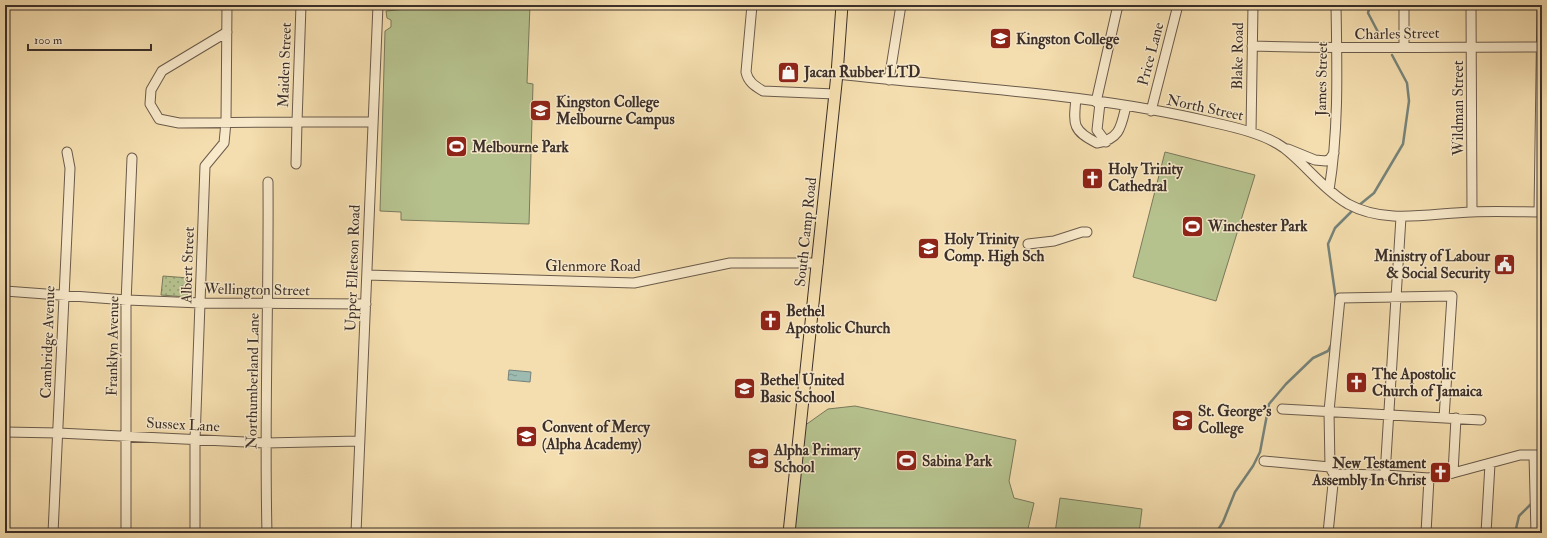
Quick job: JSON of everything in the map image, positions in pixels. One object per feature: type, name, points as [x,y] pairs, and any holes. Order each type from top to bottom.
[{"type":"main road","name":"South Camp Road","points":[[789,533],[835,94],[842,5]]},
{"type":"street","name":"Albert Street","points":[[195,533],[195,440],[205,166],[224,143],[226,122],[228,5]]},
{"type":"street","name":"Maiden Street","points":[[302,5],[297,122],[372,122]]},
{"type":"street","name":"Upper Elletson Road","points":[[356,533],[378,5]]},
{"type":"street","points":[[752,5],[746,72],[747,79],[754,86],[763,91],[835,94]]},
{"type":"street","points":[[889,80],[901,5]]},
{"type":"street","points":[[1106,142],[1097,130],[1098,102],[1118,5]]},
{"type":"street","name":"Price Lane","points":[[1151,110],[1178,5]]},
{"type":"street","name":"Blake Road","points":[[1251,132],[1253,5]]},
{"type":"street","name":"James Street","points":[[1329,190],[1334,153],[1337,49],[1336,5]]},
{"type":"street","points":[[1404,5],[1404,47]]},
{"type":"street","name":"Wildman Street","points":[[1471,5],[1472,212]]},
{"type":"street","points":[[1541,212],[1542,5]]},
{"type":"street","points":[[227,32],[162,71],[151,90],[150,104],[159,119],[179,123],[297,122],[296,164]]},
{"type":"street","name":"Charles Street","points":[[1252,46],[1337,49],[1404,47],[1542,47]]},
{"type":"street","name":"North Street","points":[[837,74],[1076,99],[1151,110],[1210,121],[1251,132],[1283,147],[1329,190],[1348,204],[1362,210],[1401,217],[1472,212],[1541,212]]},
{"type":"street","points":[[1076,99],[1076,126],[1082,136],[1097,143],[1106,142],[1112,139],[1120,130],[1126,106]]},
{"type":"street","points":[[1088,139],[1097,130]]},
{"type":"street","points":[[1283,147],[1320,161],[1330,159],[1334,153]]},
{"type":"street","name":"Cambridge Avenue","points":[[53,533],[70,168],[67,152]]},
{"type":"street","name":"Franklyn Avenue","points":[[126,533],[127,300],[132,158]]},
{"type":"street","name":"Northumberland Lane","points":[[267,533],[265,442],[269,305],[268,182]]},
{"type":"street","points":[[1385,475],[1401,217]]},
{"type":"street","points":[[1028,244],[1054,241],[1082,232],[1087,232]]},
{"type":"street","name":"Glenmore Road","points":[[367,275],[634,283],[730,263],[818,263]]},
{"type":"street","name":"Wellington Street","points":[[5,291],[63,294],[127,300],[200,303],[269,305],[366,304]]},
{"type":"street","points":[[1328,533],[1332,471],[1329,411],[1340,298],[1452,296],[1444,418]]},
{"type":"street","points":[[1282,409],[1481,420]]},
{"type":"street","points":[[1453,473],[1456,418]]},
{"type":"street","name":"Sussex Lane","points":[[5,432],[265,442],[359,441]]},
{"type":"street","points":[[1264,461],[1332,471],[1429,478],[1490,464],[1520,455],[1538,455],[1536,533]]},
{"type":"street","points":[[1486,533],[1490,464]]},
{"type":"street","points":[[1426,533],[1429,478]]},
{"type":"green space","name":"Melbourne Park","points":[[448,5],[530,5],[527,83],[533,84],[529,224],[401,220],[401,212],[380,211],[385,31],[391,27],[391,20],[387,18],[386,11]]},
{"type":"green space","name":"Winchester Park","points":[[1165,152],[1255,175],[1216,301],[1133,277]]},
{"type":"green space","points":[[163,276],[189,278],[187,297],[161,295]]},
{"type":"green space","name":"Sabina Park","points":[[855,406],[1016,440],[1009,481],[1014,498],[1034,503],[1027,533],[793,533],[804,426],[828,409]]},
{"type":"green space","points":[[1060,498],[1142,509],[1139,533],[1055,533]]},
{"type":"water","points":[[509,370],[531,372],[530,382],[508,380]]},
{"type":"waterway","points":[[1370,5],[1368,13],[1378,32]]},
{"type":"waterway","points":[[1358,206],[1374,193],[1403,144],[1409,101],[1407,83],[1392,55]]},
{"type":"waterway","points":[[1336,300],[1328,244],[1335,228],[1354,209]]},
{"type":"waterway","points":[[1216,533],[1223,522],[1235,492],[1253,466],[1260,452],[1269,404],[1286,384],[1313,358],[1328,351],[1331,345]]},
{"type":"waterway","points":[[1515,533],[1519,516],[1533,502]]},
{"type":"place","name":"Kingston College","points":[[1000,39]]},
{"type":"place","name":"Jacan Rubber LTD","points":[[789,72]]},
{"type":"place","name":"Kingston College Melbourne Campus","points":[[541,111]]},
{"type":"place","name":"Melbourne Park","points":[[456,147]]},
{"type":"place","name":"Holy Trinity Cathedral","points":[[1092,178]]},
{"type":"place","name":"Winchester Park","points":[[1193,226]]},
{"type":"place","name":"Holy Trinity Comp. High Sch","points":[[928,248]]},
{"type":"place","name":"Ministry of Labour & Social Security","points":[[1505,265]]},
{"type":"place","name":"Bethel Apostolic Church","points":[[771,320]]},
{"type":"place","name":"The Apostolic Church of Jamaica","points":[[1356,383]]},
{"type":"place","name":"Bethel United Basic School","points":[[745,389]]},
{"type":"place","name":"St. George's College","points":[[1183,420]]},
{"type":"place","name":"Convent of Mercy (Alpha Academy)","points":[[526,436]]},
{"type":"place","name":"Alpha Primary School","points":[[758,459]]},
{"type":"place","name":"Sabina Park","points":[[907,461]]},
{"type":"place","name":"New Testament Assembly In Christ","points":[[1441,472]]}]
